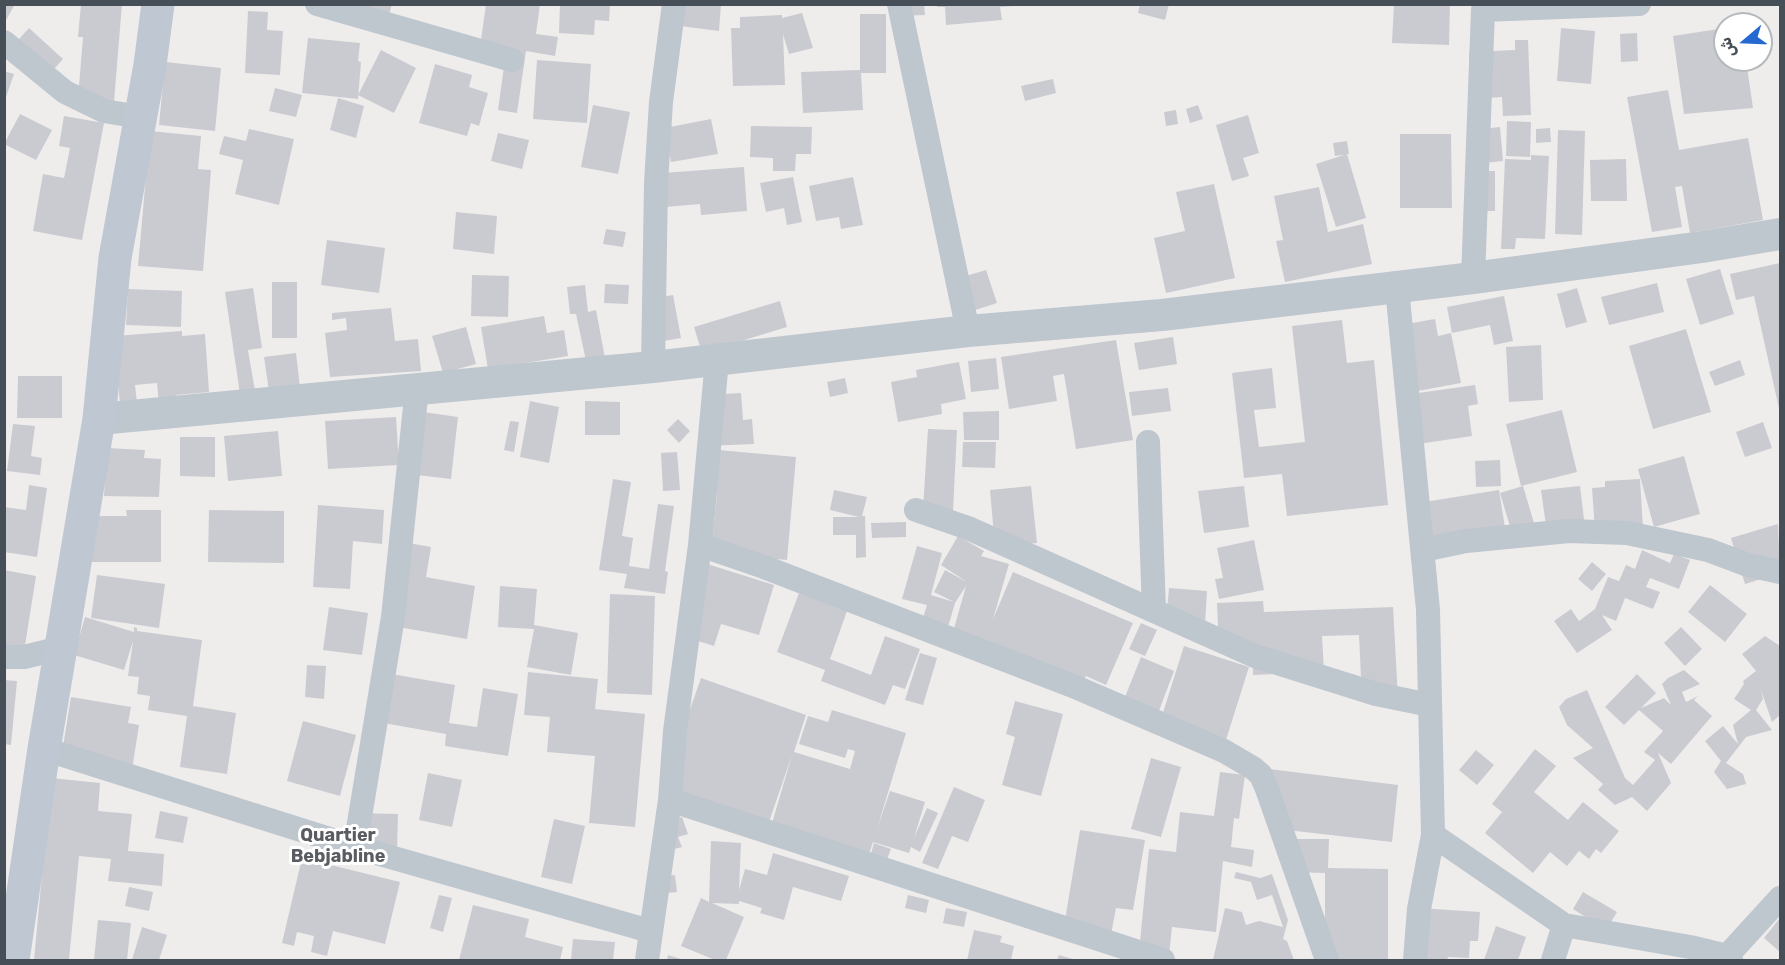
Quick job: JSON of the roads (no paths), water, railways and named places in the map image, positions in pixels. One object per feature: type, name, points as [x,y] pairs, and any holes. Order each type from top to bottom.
[{"type":"main road","points":[[13,960],[44,749],[99,418],[115,258],[141,117],[158,4]]},
{"type":"street","points":[[317,4],[512,60]]},
{"type":"street","points":[[653,367],[656,172],[661,102],[675,4]]},
{"type":"street","points":[[899,4],[968,331]]},
{"type":"street","points":[[1473,278],[1483,7],[1624,5]]},
{"type":"street","points":[[4,42],[65,93],[104,111],[141,117]]},
{"type":"street","points":[[99,418],[653,367],[968,331],[1162,315],[1397,288],[1702,248],[1780,234]]},
{"type":"street","points":[[1397,288],[1428,610],[1433,835],[1419,909],[1415,960]]},
{"type":"street","points":[[647,960],[670,800],[675,731],[700,545],[717,360]]},
{"type":"street","points":[[355,847],[393,617],[417,388]]},
{"type":"street","points":[[1148,442],[1154,611]]},
{"type":"street","points":[[916,510],[968,528],[1255,656],[1376,694],[1430,705]]},
{"type":"street","points":[[1423,550],[1477,540],[1569,531],[1627,533],[1697,547],[1748,565],[1780,572]]},
{"type":"street","points":[[700,545],[764,567],[1073,686],[1224,751],[1252,768],[1261,775],[1271,799],[1328,960]]},
{"type":"street","points":[[4,657],[24,657],[61,648]]},
{"type":"street","points":[[44,749],[355,847],[650,932]]},
{"type":"street","points":[[670,800],[1163,960]]},
{"type":"street","points":[[1433,835],[1564,925],[1729,958],[1780,898]]},
{"type":"street","points":[[1553,960],[1564,925]]},
{"type":"district","name":"Quartier Bebjabline","points":[[338,846]]}]
